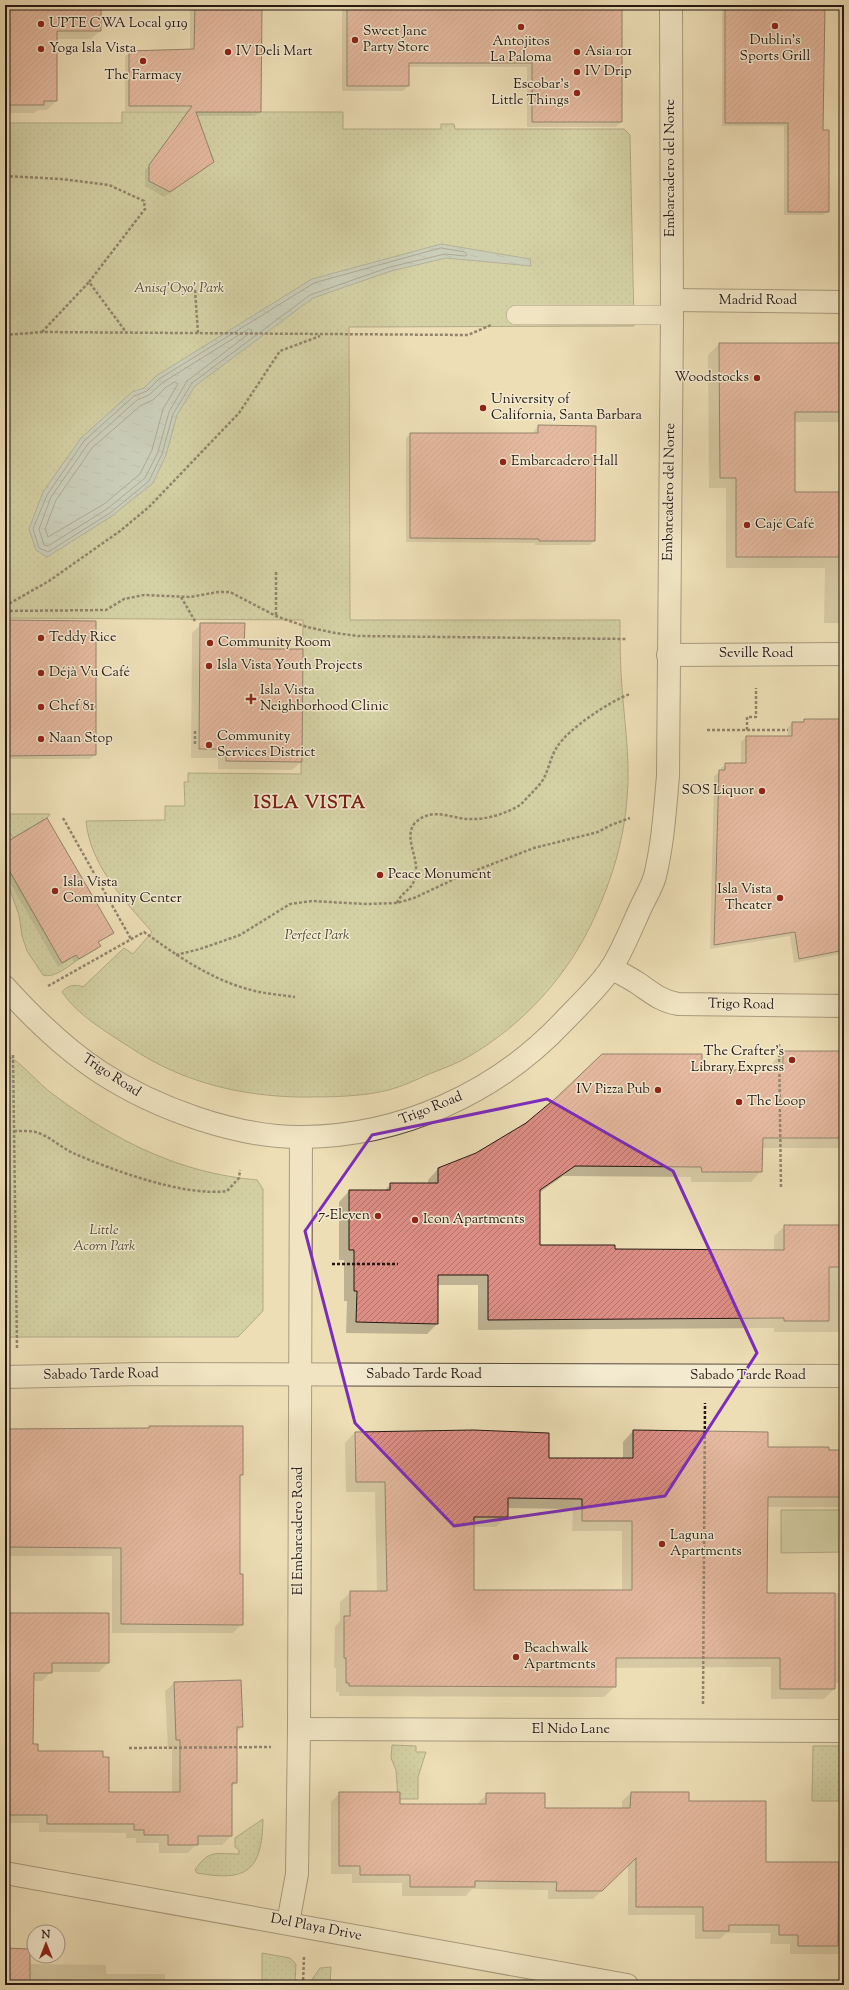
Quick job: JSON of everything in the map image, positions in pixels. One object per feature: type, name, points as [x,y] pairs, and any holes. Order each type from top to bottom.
[{"type":"street","name":"Embarcadero del Norte","points":[[611,968],[631,930],[654,877],[664,823],[668,776],[672,308],[671,5]]},
{"type":"street","name":"Madrid Road","points":[[672,308],[844,302]]},
{"type":"street","name":"Seville Road","points":[[668,655],[844,654]]},
{"type":"street","name":"Trigo Road","points":[[5,987],[30,1014],[100,1072],[149,1100],[202,1120],[266,1134],[301,1137],[331,1136],[387,1126],[420,1116],[479,1089],[542,1045],[611,968],[639,984],[659,998],[678,1004],[844,1006]]},
{"type":"street","name":"El Embarcadero Road","points":[[288,1923],[297,1874],[299,1730],[299,1374],[301,1137]]},
{"type":"street","name":"Sabado Tarde Road","points":[[11,1377],[143,1374],[844,1376]]},
{"type":"street","name":"El Nido Lane","points":[[299,1730],[844,1731]]},
{"type":"street","name":"Del Playa Drive","points":[[5,1873],[627,1985]]},
{"type":"lane","points":[[516,315],[672,308]]},
{"type":"path","points":[[5,176],[61,178],[109,186],[144,201],[145,209],[89,282],[42,332]]},
{"type":"path","points":[[89,282],[126,332]]},
{"type":"path","points":[[195,290],[198,333]]},
{"type":"path","points":[[5,336],[42,332],[468,335],[516,315]]},
{"type":"path","points":[[5,606],[49,581],[120,531],[149,507],[239,413],[280,352],[322,335]]},
{"type":"path","points":[[276,572],[276,616]]},
{"type":"path","points":[[5,610],[106,610],[124,599],[144,595],[190,597],[218,592],[230,592],[276,616],[321,630],[358,636],[627,639]]},
{"type":"path","points":[[181,597],[195,621]]},
{"type":"path","points":[[746,730],[746,718],[756,718],[756,688]]},
{"type":"path","points":[[397,903],[400,897],[413,887],[416,870],[410,837],[411,828],[417,821],[427,815],[435,814],[469,819],[497,816],[522,804],[544,779],[557,746],[576,727],[611,703],[630,694]]},
{"type":"path","points":[[707,730],[788,730]]},
{"type":"path","points":[[195,731],[195,746]]},
{"type":"path","points":[[63,818],[131,939]]},
{"type":"path","points":[[176,955],[200,950],[240,935],[290,904],[312,900],[366,904],[397,903],[414,898],[461,876],[520,853],[598,832],[611,825],[630,818]]},
{"type":"path","points":[[48,986],[144,932],[199,970],[228,983],[256,992],[295,997]]},
{"type":"path","points":[[779,1044],[781,1188]]},
{"type":"path","points":[[11,1377],[14,1131],[13,1055]]},
{"type":"path","points":[[14,1131],[32,1131],[42,1134],[68,1151],[104,1166],[189,1190],[227,1191],[239,1178],[240,1170]]},
{"type":"path","points":[[332,1264],[398,1264]]},
{"type":"path","points":[[703,1730],[705,1376]]},
{"type":"path","points":[[129,1748],[271,1747]]},
{"type":"path","points":[[303,1985],[304,1956]]},
{"type":"highlighted area","points":[[547,1099],[673,1171],[757,1353],[665,1496],[454,1526],[355,1423],[305,1231],[372,1135]]},
{"type":"green space","points":[[122,112],[343,112],[343,129],[441,129],[441,124],[454,124],[455,129],[624,129],[630,135],[634,326],[349,327],[350,620],[620,620],[621,672],[628,767],[627,799],[623,829],[612,874],[595,916],[584,938],[558,978],[525,1014],[488,1044],[459,1062],[389,1090],[334,1097],[300,1097],[255,1094],[212,1085],[170,1070],[150,1060],[103,1030],[76,1009],[62,992],[66,988],[72,986],[83,987],[124,948],[133,954],[152,932],[130,907],[101,867],[89,837],[86,821],[165,820],[165,806],[185,806],[184,782],[188,782],[188,773],[301,774],[303,620],[5,618],[5,123],[122,123]]},
{"type":"green space","points":[[5,814],[50,814],[47,818],[13,838],[10,833],[5,836]]},
{"type":"green space","points":[[5,864],[62,963],[76,955],[79,959],[67,968],[52,975],[43,975],[27,951],[22,936],[19,915],[5,876]]},
{"type":"green space","name":"Little Acorn Park","points":[[5,1054],[12,1058],[54,1095],[77,1112],[125,1140],[175,1162],[201,1170],[257,1180],[263,1189],[263,1311],[238,1337],[5,1337]]},
{"type":"green space","points":[[781,1510],[844,1510],[844,1552],[781,1553]]},
{"type":"green space","points":[[392,1745],[416,1746],[416,1752],[426,1752],[418,1777],[418,1799],[398,1799],[396,1770],[391,1758]]},
{"type":"green space","points":[[813,1746],[843,1746],[844,1801],[812,1801]]},
{"type":"green space","points":[[263,1819],[262,1837],[259,1851],[255,1861],[248,1869],[240,1874],[228,1876],[197,1873],[195,1870],[200,1863],[209,1856],[214,1854],[239,1854],[239,1850],[235,1847],[235,1838]]},
{"type":"green space","points":[[262,1953],[290,1958],[296,1964],[295,1985],[262,1985]]},
{"type":"green space","points":[[331,1967],[330,1985],[311,1985],[311,1981],[320,1968]]},
{"type":"water","points":[[441,244],[530,259],[531,266],[446,258],[391,271],[313,298],[195,386],[177,415],[166,455],[153,483],[112,516],[47,557],[36,550],[29,529],[43,492],[81,438],[132,392],[144,388],[156,376],[312,279]]},
{"type":"building","points":[[5,5],[101,5],[101,31],[57,31],[57,101],[44,101],[44,105],[5,105]]},
{"type":"building","points":[[195,5],[262,5],[261,112],[196,112],[214,162],[170,192],[149,181],[149,165],[192,106],[129,106],[129,51],[194,49]]},
{"type":"building","points":[[347,5],[622,5],[622,122],[532,122],[532,63],[409,63],[409,86],[347,86]]},
{"type":"building","points":[[725,5],[825,5],[823,130],[829,130],[829,212],[788,212],[788,123],[725,123]]},
{"type":"building","points":[[719,343],[844,343],[844,412],[795,412],[795,492],[844,492],[844,557],[736,557],[736,478],[720,478]]},
{"type":"building","name":"Embarcadero Hall","points":[[538,425],[596,426],[595,541],[410,538],[410,433],[538,433]]},
{"type":"building","points":[[5,620],[96,621],[96,755],[5,756]]},
{"type":"building","name":"Isla Vista Neighborhood Clinic","points":[[200,623],[245,623],[244,647],[259,647],[259,649],[303,649],[302,762],[226,761],[226,749],[199,749]]},
{"type":"building","points":[[804,719],[844,719],[844,950],[799,959],[795,932],[714,945],[719,770],[725,770],[725,763],[746,763],[746,736],[792,736],[792,722],[804,722]]},
{"type":"building","points":[[47,818],[114,933],[98,942],[101,946],[79,959],[76,955],[62,963],[5,863],[5,843]]},
{"type":"building","points":[[783,1051],[844,1051],[843,1138],[763,1138],[762,1172],[702,1172],[701,1167],[575,1166],[540,1190],[540,1245],[615,1245],[615,1249],[784,1250],[784,1225],[842,1225],[842,1267],[829,1267],[829,1321],[784,1321],[784,1318],[488,1320],[488,1275],[438,1275],[438,1324],[356,1322],[357,1291],[354,1291],[354,1250],[349,1250],[349,1190],[390,1190],[390,1183],[438,1183],[438,1168],[476,1153],[526,1123],[557,1097],[602,1054],[702,1054],[702,1070],[783,1070]]},
{"type":"building","points":[[149,1426],[243,1426],[243,1475],[240,1475],[240,1574],[243,1574],[243,1625],[121,1624],[121,1548],[5,1547],[5,1429],[149,1428]]},
{"type":"building","points":[[473,1430],[549,1433],[549,1458],[633,1458],[633,1430],[768,1432],[768,1447],[829,1447],[829,1450],[844,1450],[844,1497],[768,1497],[767,1593],[835,1593],[835,1689],[780,1689],[780,1658],[616,1658],[616,1687],[349,1686],[349,1683],[346,1683],[346,1658],[344,1658],[344,1616],[350,1616],[350,1591],[387,1591],[385,1482],[356,1482],[355,1432]],"holes":[[[508,1498],[582,1499],[582,1521],[632,1521],[632,1590],[474,1590],[474,1517],[508,1517]]]},
{"type":"building","points":[[5,1613],[109,1613],[109,1663],[52,1663],[52,1673],[34,1673],[33,1744],[38,1744],[38,1751],[103,1751],[103,1757],[109,1757],[109,1792],[180,1792],[180,1740],[176,1740],[174,1682],[241,1680],[243,1727],[237,1727],[237,1783],[232,1783],[232,1836],[198,1836],[198,1845],[168,1845],[168,1835],[144,1835],[144,1830],[134,1830],[134,1824],[47,1824],[47,1815],[5,1815]]},
{"type":"building","points":[[339,1792],[400,1792],[400,1804],[486,1804],[486,1793],[545,1793],[545,1808],[630,1808],[631,1792],[689,1792],[689,1801],[766,1801],[766,1862],[839,1862],[838,1946],[798,1946],[798,1935],[779,1935],[779,1925],[729,1925],[729,1931],[703,1931],[703,1907],[636,1907],[636,1858],[602,1891],[556,1891],[557,1882],[475,1881],[475,1887],[410,1887],[410,1875],[360,1875],[360,1866],[339,1866]]},
{"type":"building","points":[[5,1948],[26,1949],[26,1964],[30,1964],[30,1985],[5,1985]]},
{"type":"place","name":"UPTE CWA Local 9119","points":[[41,24]]},
{"type":"place","name":"Dublin's Sports Grill","points":[[775,26]]},
{"type":"place","name":"Antojitos La Paloma","points":[[521,27]]},
{"type":"place","name":"Sweet Jane Party Store","points":[[355,40]]},
{"type":"place","name":"Yoga Isla Vista","points":[[41,49]]},
{"type":"place","name":"IV Deli Mart","points":[[228,52]]},
{"type":"place","name":"Asia 101","points":[[577,52]]},
{"type":"place","name":"The Farmacy","points":[[143,61]]},
{"type":"place","name":"IV Drip","points":[[577,72]]},
{"type":"place","name":"Escobar's Little Things","points":[[577,93]]},
{"type":"place","name":"Woodstocks","points":[[757,378]]},
{"type":"place","name":"University of California, Santa Barbara","points":[[483,408]]},
{"type":"place","name":"Embarcadero Hall","points":[[503,462]]},
{"type":"place","name":"Cajé Café","points":[[747,525]]},
{"type":"place","name":"Teddy Rice","points":[[41,638]]},
{"type":"place","name":"Community Room","points":[[210,643]]},
{"type":"place","name":"Isla Vista Youth Projects","points":[[209,666]]},
{"type":"place","name":"Déjà Vu Café","points":[[41,673]]},
{"type":"place","name":"Isla Vista Neighborhood Clinic","points":[[251,699]]},
{"type":"place","name":"Chef 81","points":[[41,707]]},
{"type":"place","name":"Naan Stop","points":[[41,739]]},
{"type":"place","name":"Community Services District","points":[[209,745]]},
{"type":"place","name":"SOS Liquor","points":[[762,791]]},
{"type":"place","name":"Peace Monument","points":[[380,875]]},
{"type":"place","name":"Isla Vista Community Center","points":[[55,891]]},
{"type":"place","name":"Isla Vista Theater","points":[[780,898]]},
{"type":"place","name":"The Crafter's Library Express","points":[[792,1060]]},
{"type":"place","name":"IV Pizza Pub","points":[[658,1090]]},
{"type":"place","name":"The Loop","points":[[739,1102]]},
{"type":"place","name":"7-Eleven","points":[[378,1216]]},
{"type":"place","name":"Icon Apartments","points":[[415,1220]]},
{"type":"place","name":"Laguna Apartments","points":[[662,1544]]},
{"type":"place","name":"Beachwalk Apartments","points":[[516,1657]]},
{"type":"district","name":"ISLA VISTA","points":[[310,804]]},
{"type":"park label","name":"Anisq'Oyo' Park","points":[[179,289]]},
{"type":"park label","name":"Perfect Park","points":[[317,936]]}]
